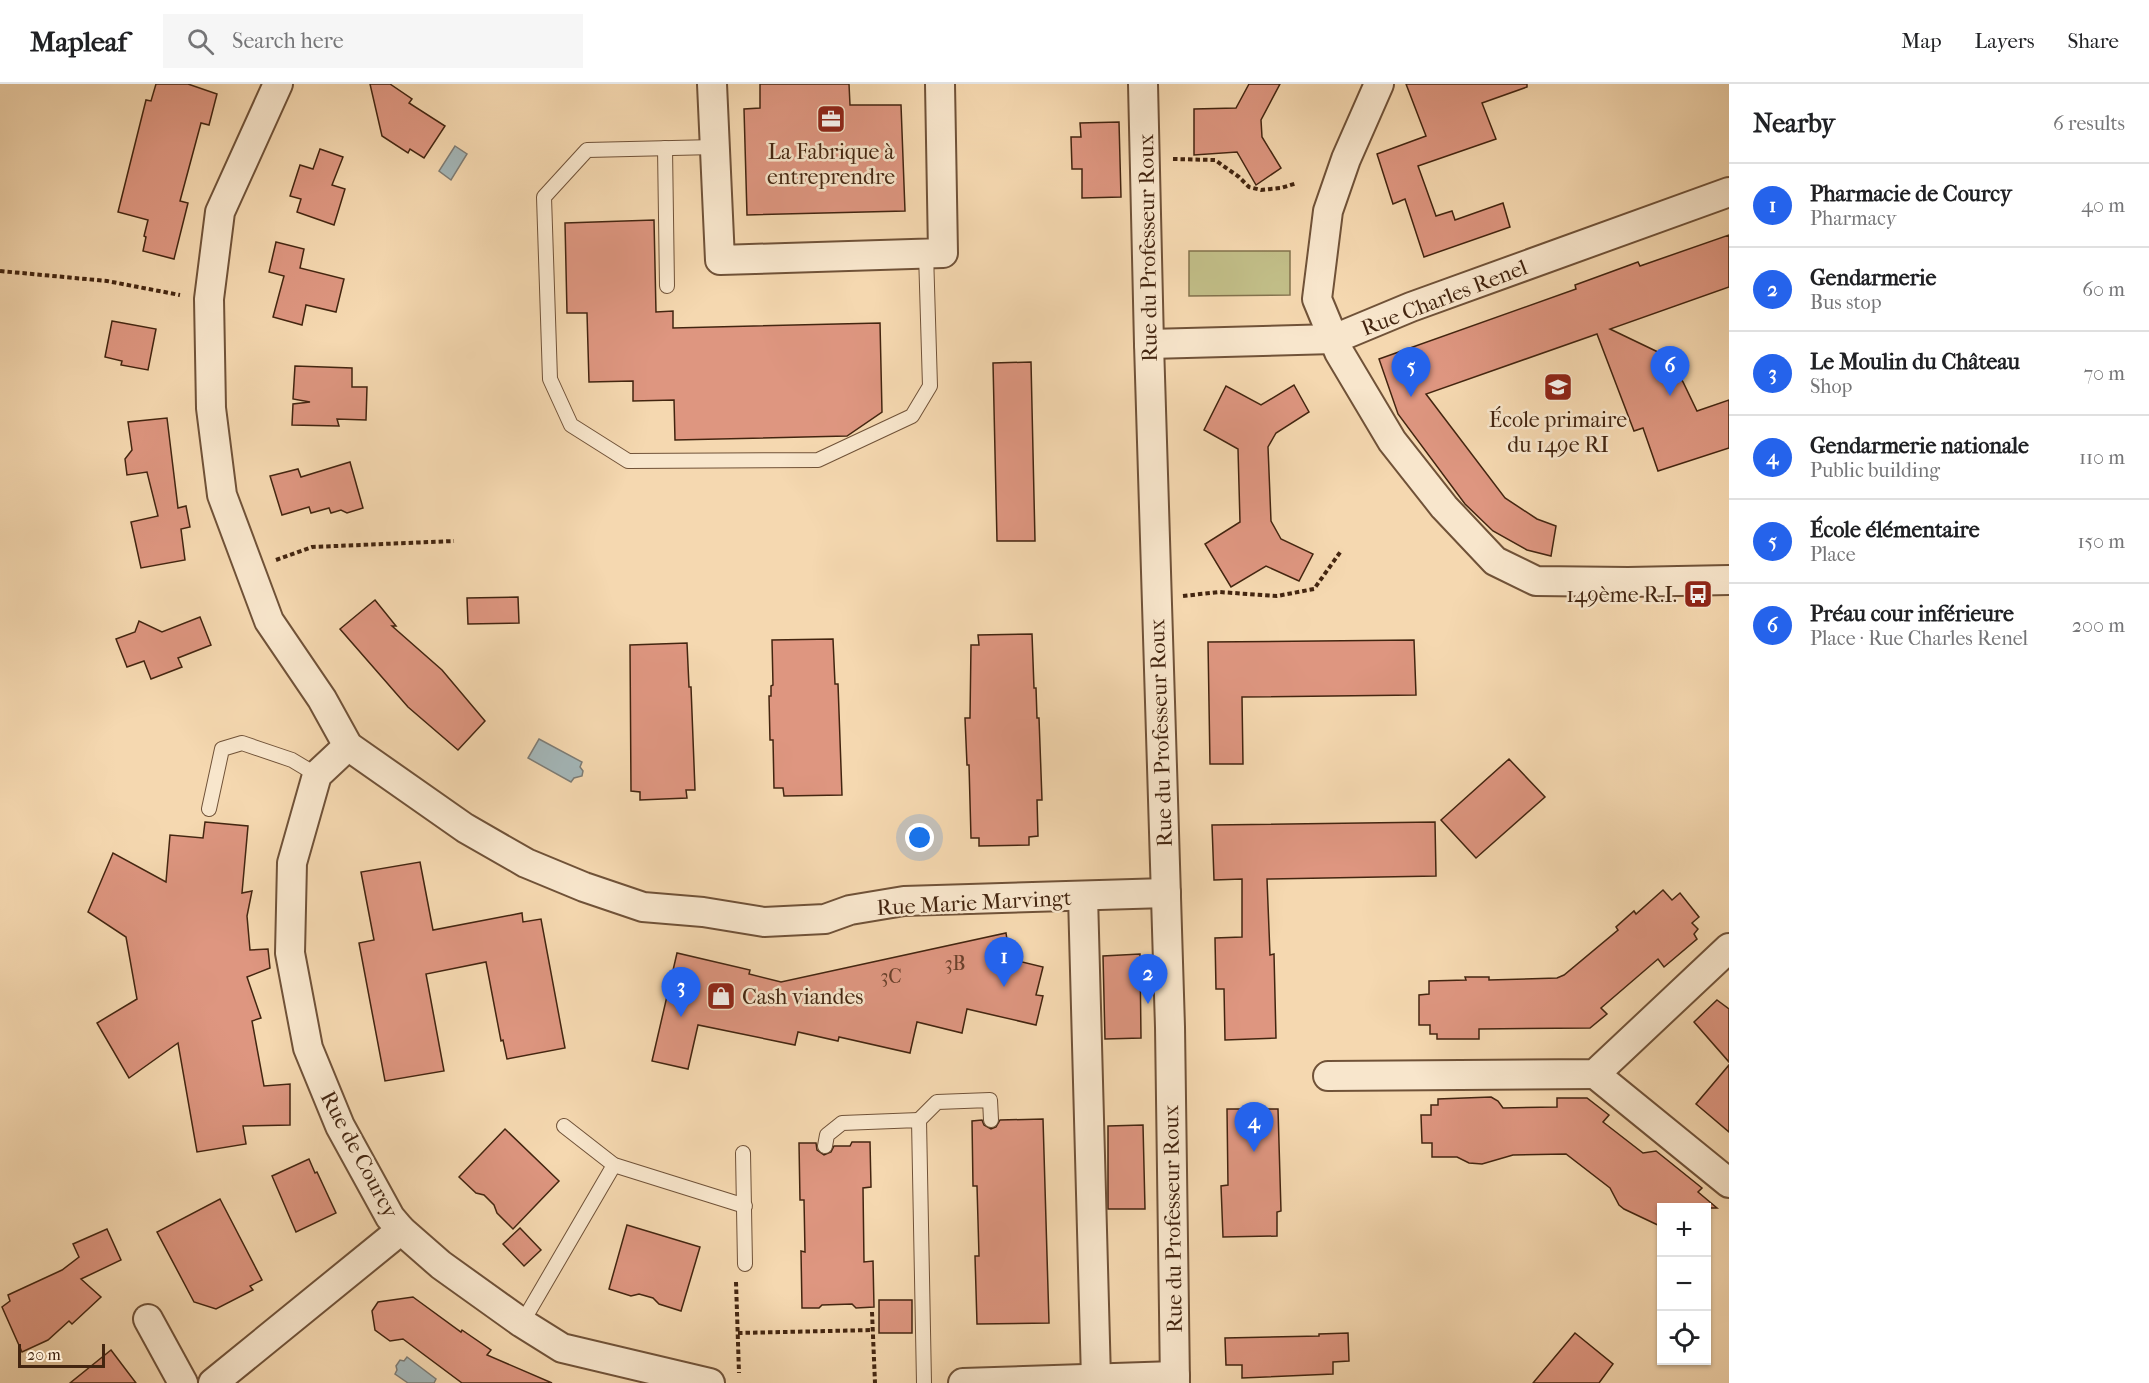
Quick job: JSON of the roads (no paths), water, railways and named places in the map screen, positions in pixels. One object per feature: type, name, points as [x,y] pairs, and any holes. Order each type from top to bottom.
[{"type":"street","name":"Rue Marie Marvingt","points":[[278,84],[220,212],[209,300],[211,408],[222,495],[269,621],[322,699],[348,746],[465,828],[526,863],[584,887],[643,907],[703,912],[764,922],[825,919],[850,910],[904,901],[1166,893]]},
{"type":"street","points":[[712,84],[720,260],[943,253],[940,84]]},
{"type":"street","name":"Rue du Professeur Roux","points":[[1143,84],[1166,893],[1175,1379]]},
{"type":"street","points":[[1379,84],[1346,159],[1328,211],[1317,299],[1339,352],[1392,441],[1444,507],[1496,561],[1536,581],[1729,580]]},
{"type":"street","name":"Rue Charles Renel","points":[[1149,344],[1334,339],[1411,307],[1729,192]]},
{"type":"street","points":[[317,775],[348,746]]},
{"type":"street","name":"Rue de Courcy","points":[[317,775],[292,863],[290,954],[308,1048],[340,1126],[390,1217],[401,1230],[441,1264],[522,1323],[562,1348],[710,1383]]},
{"type":"street","points":[[1083,896],[1096,1378]]},
{"type":"street","points":[[1595,1074],[1729,948]]},
{"type":"street","points":[[1328,1076],[1595,1074],[1729,1183]]},
{"type":"street","points":[[213,1383],[401,1230]]},
{"type":"street","points":[[148,1319],[183,1383]]},
{"type":"street","points":[[963,1383],[1096,1378],[1175,1379]]},
{"type":"lane","points":[[715,147],[587,150],[544,197],[550,379],[571,425],[628,461],[818,460],[912,416],[930,386],[926,253]]},
{"type":"lane","points":[[665,148],[667,286]]},
{"type":"lane","points":[[208,809],[222,749],[242,743],[292,760],[317,775]]},
{"type":"lane","points":[[825,1146],[827,1135],[842,1123],[919,1120],[937,1102],[990,1100],[991,1120]]},
{"type":"lane","points":[[919,1120],[924,1383]]},
{"type":"lane","points":[[564,1126],[614,1165],[745,1206]]},
{"type":"lane","points":[[743,1153],[745,1264]]},
{"type":"lane","points":[[522,1323],[614,1165]]},
{"type":"place","name":"La Fabrique à entreprendre","points":[[831,119]]},
{"type":"place","name":"École primaire du 149e RI","points":[[1558,387]]},
{"type":"place","name":"Préau cour inférieure","points":[[1670,396]]},
{"type":"place","name":"École élémentaire","points":[[1411,397]]},
{"type":"place","name":"149ème R.I.","points":[[1698,594]]},
{"type":"place","name":"Pharmacie de Courcy","points":[[1004,987]]},
{"type":"place","name":"Cash viandes","points":[[721,996]]},
{"type":"place","name":"Gendarmerie","points":[[1148,1004]]},
{"type":"place","name":"Le Moulin du Château","points":[[681,1017]]},
{"type":"place","name":"Gendarmerie nationale","points":[[1254,1152]]}]
